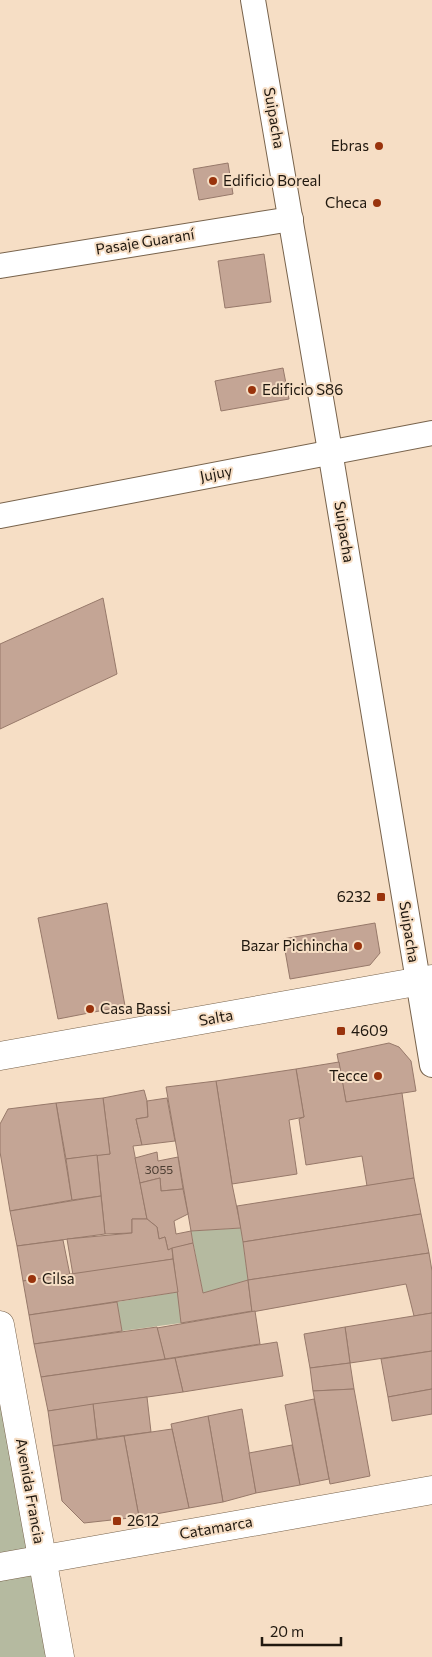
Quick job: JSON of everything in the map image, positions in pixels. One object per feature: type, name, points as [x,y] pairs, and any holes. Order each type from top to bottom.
[{"type":"main road","name":"Salta","points":[[0,1056],[425,981]]},
{"type":"main road","name":"Avenida Francia","points":[[0,1325],[60,1657]]},
{"type":"main road","name":"Catamarca","points":[[0,1567],[432,1490]]},
{"type":"street","name":"Suipacha","points":[[253,0],[330,452],[425,981],[432,1065]]},
{"type":"street","name":"Pasaje Guaraní","points":[[0,266],[291,219]]},
{"type":"street","name":"Jujuy","points":[[0,516],[432,433]]},
{"type":"green space","points":[[241,1228],[248,1280],[203,1293],[191,1231]]},
{"type":"green space","points":[[178,1292],[181,1323],[122,1331],[117,1302]]},
{"type":"green space","points":[[0,1325],[60,1657],[0,1657]]},
{"type":"building","name":"Edificio Boreal","points":[[228,163],[233,194],[199,200],[193,169]]},
{"type":"building","points":[[264,254],[271,302],[225,308],[218,261]]},
{"type":"building","name":"Edificio S86","points":[[283,368],[289,399],[221,411],[215,381]]},
{"type":"building","points":[[103,598],[117,674],[0,729],[0,644]]},
{"type":"building","points":[[107,903],[125,1006],[58,1019],[38,918]]},
{"type":"building","points":[[375,923],[380,953],[370,965],[290,979],[283,939]]},
{"type":"building","name":"Tecce","points":[[389,1043],[399,1047],[411,1061],[416,1091],[346,1102],[337,1054]]},
{"type":"building","points":[[339,1062],[346,1102],[402,1093],[414,1178],[367,1186],[362,1156],[306,1165],[299,1119],[304,1117],[296,1069]]},
{"type":"building","points":[[296,1069],[304,1117],[289,1120],[297,1174],[232,1184],[216,1081]]},
{"type":"building","points":[[216,1081],[241,1228],[191,1231],[166,1087]]},
{"type":"building","points":[[144,1090],[148,1117],[136,1119],[142,1145],[133,1146],[147,1219],[132,1219],[132,1233],[105,1234],[97,1155],[110,1154],[103,1098]]},
{"type":"building","points":[[103,1098],[110,1154],[66,1159],[56,1103]]},
{"type":"building","points":[[167,1098],[175,1141],[142,1145],[136,1119],[148,1117],[147,1101]]},
{"type":"building","points":[[56,1103],[72,1200],[10,1211],[0,1152],[0,1124],[8,1109]]},
{"type":"building","points":[[157,1152],[158,1161],[178,1157],[183,1189],[161,1191],[160,1178],[140,1183],[135,1158]]},
{"type":"building","points":[[97,1155],[101,1196],[72,1200],[66,1159]]},
{"type":"building","points":[[160,1178],[161,1191],[183,1189],[188,1214],[174,1221],[176,1234],[191,1231],[193,1243],[168,1250],[165,1237],[159,1239],[157,1227],[147,1219],[140,1183]]},
{"type":"building","points":[[414,1178],[421,1214],[243,1242],[237,1206]]},
{"type":"building","points":[[101,1196],[105,1234],[17,1246],[10,1211]]},
{"type":"building","points":[[421,1214],[429,1253],[248,1280],[243,1242]]},
{"type":"building","points":[[132,1219],[147,1219],[157,1227],[159,1239],[165,1237],[168,1250],[172,1248],[173,1259],[73,1275],[67,1239],[132,1233]]},
{"type":"building","points":[[63,1240],[70,1275],[23,1281],[17,1246]]},
{"type":"building","points":[[193,1243],[203,1293],[248,1280],[252,1311],[181,1323],[172,1248]]},
{"type":"building","points":[[429,1253],[432,1271],[432,1313],[414,1316],[406,1284],[252,1312],[248,1280]]},
{"type":"building","points":[[173,1259],[178,1292],[29,1315],[23,1281]]},
{"type":"building","points":[[117,1302],[122,1331],[34,1344],[29,1315]]},
{"type":"building","points":[[255,1311],[260,1344],[165,1359],[157,1328]]},
{"type":"building","points":[[432,1313],[432,1351],[350,1363],[345,1327]]},
{"type":"building","points":[[157,1327],[165,1359],[41,1377],[34,1344]]},
{"type":"building","points":[[345,1327],[350,1363],[310,1368],[304,1334]]},
{"type":"building","points":[[277,1342],[283,1376],[183,1392],[175,1358]]},
{"type":"building","points":[[432,1351],[432,1389],[388,1397],[381,1359]]},
{"type":"building","points":[[175,1358],[183,1392],[48,1411],[41,1377]]},
{"type":"building","points":[[350,1363],[354,1389],[313,1391],[310,1368]]},
{"type":"building","points":[[354,1389],[370,1476],[330,1484],[313,1391]]},
{"type":"building","points":[[432,1389],[432,1414],[392,1421],[388,1397]]},
{"type":"building","points":[[147,1397],[151,1432],[97,1439],[93,1404]]},
{"type":"building","points":[[314,1399],[329,1479],[300,1485],[285,1405]]},
{"type":"building","points":[[93,1404],[97,1439],[53,1446],[48,1411]]},
{"type":"building","points":[[242,1409],[256,1493],[223,1502],[208,1416]]},
{"type":"building","points":[[208,1416],[223,1502],[189,1508],[171,1424]]},
{"type":"building","points":[[172,1429],[189,1508],[139,1517],[124,1436]]},
{"type":"building","points":[[124,1436],[139,1517],[84,1523],[62,1501],[53,1446]]},
{"type":"building","points":[[292,1445],[300,1485],[256,1493],[249,1453]]},
{"type":"place","name":"Ebras","points":[[379,146]]},
{"type":"place","name":"Edificio Boreal","points":[[213,181]]},
{"type":"place","name":"Checa","points":[[377,203]]},
{"type":"place","name":"Edificio S86","points":[[252,390]]},
{"type":"place","name":"6232","points":[[381,897]]},
{"type":"place","name":"Bazar Pichincha","points":[[358,946]]},
{"type":"place","name":"Casa Bassi","points":[[90,1009]]},
{"type":"place","name":"4609","points":[[341,1031]]},
{"type":"place","name":"Tecce","points":[[378,1076]]},
{"type":"place","name":"Cilsa","points":[[32,1279]]},
{"type":"place","name":"2612","points":[[117,1521]]}]
